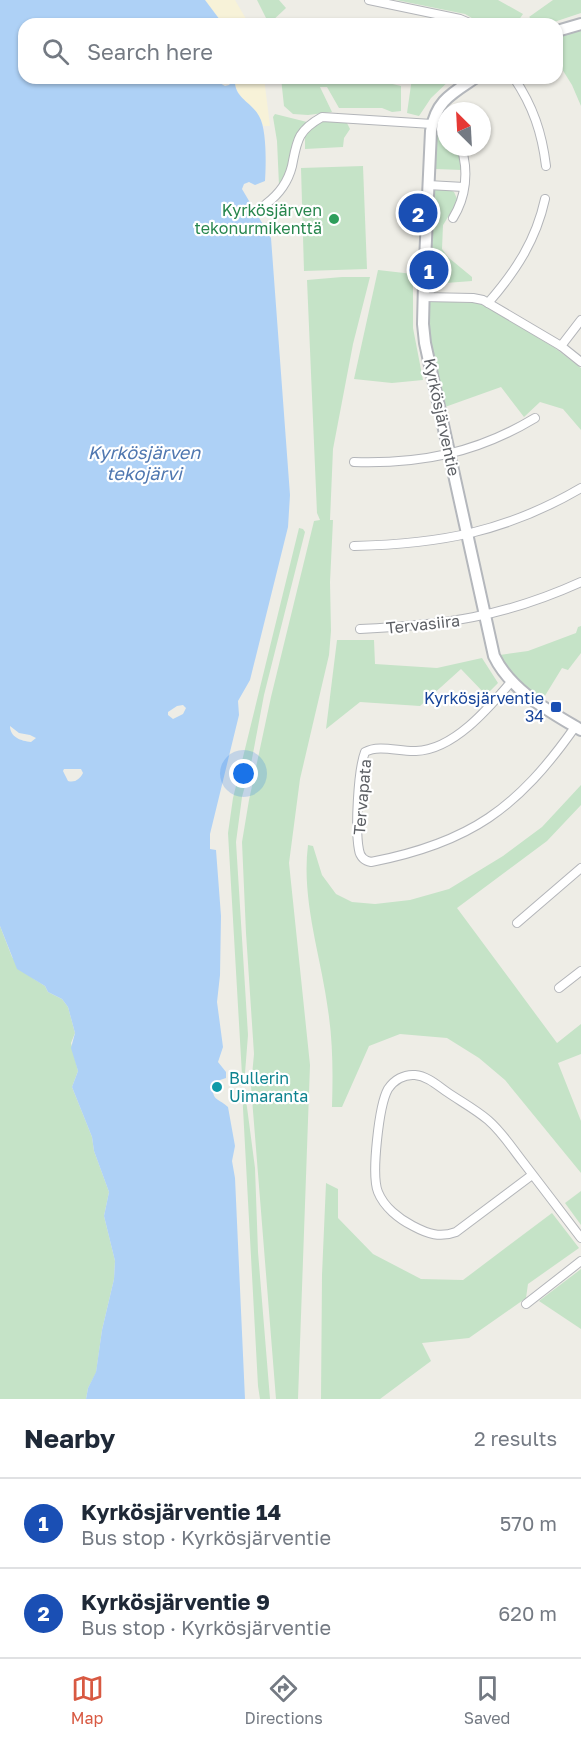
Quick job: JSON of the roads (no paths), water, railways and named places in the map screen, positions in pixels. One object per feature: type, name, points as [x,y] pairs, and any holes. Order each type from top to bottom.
[{"type":"street","points":[[369,0],[453,18]]},
{"type":"street","points":[[563,29],[581,24]]},
{"type":"street","name":"Kyrkösjärventie","points":[[467,84],[437,108],[432,124],[423,297],[425,343],[494,656],[511,682],[578,728]]},
{"type":"street","points":[[518,84],[528,98],[538,122],[546,166]]},
{"type":"street","points":[[266,204],[282,188],[291,168],[296,143],[301,134],[309,124],[322,117],[432,124]]},
{"type":"street","points":[[453,218],[462,200],[465,166],[463,156]]},
{"type":"street","points":[[428,185],[464,187]]},
{"type":"street","points":[[488,303],[522,260],[541,218],[545,199]]},
{"type":"street","points":[[423,297],[473,298],[488,303],[561,346],[581,362]]},
{"type":"street","points":[[561,346],[581,320]]},
{"type":"street","points":[[354,462],[393,462],[449,454],[493,441],[535,418]]},
{"type":"street","points":[[354,546],[411,544],[467,535],[540,510],[581,488]]},
{"type":"street","name":"Tervasiira","points":[[360,629],[442,624],[485,616],[540,600],[581,582]]},
{"type":"street","name":"Tervapata","points":[[511,682],[447,743],[432,749],[416,751],[375,748],[365,752],[357,819],[361,857],[371,862],[403,856],[428,849],[477,826],[512,800],[538,776],[578,728]]},
{"type":"street","points":[[516,923],[581,868]]},
{"type":"street","points":[[559,988],[581,971]]},
{"type":"street","points":[[532,1175],[456,1232],[446,1236],[435,1235],[406,1222],[385,1204],[378,1192],[374,1177],[384,1098],[388,1088],[404,1076],[416,1075],[428,1079],[489,1120],[532,1175],[581,1238]]},
{"type":"street","points":[[526,1304],[581,1261]]},
{"type":"water","name":"Kyrkösjärven tekojärvi","points":[[0,0],[205,0],[218,18],[18,18],[18,84],[222,84],[225,86],[235,84],[240,95],[256,111],[262,122],[265,181],[255,185],[249,182],[244,184],[242,189],[271,238],[290,495],[288,527],[250,680],[238,701],[239,715],[210,834],[210,849],[216,850],[221,916],[217,1002],[223,1047],[218,1062],[226,1072],[226,1078],[214,1082],[213,1093],[228,1107],[235,1146],[232,1161],[235,1178],[245,1399],[86,1399],[88,1388],[96,1372],[102,1330],[114,1279],[115,1261],[104,1216],[109,1192],[94,1151],[92,1137],[72,1087],[78,1071],[71,1048],[75,1033],[68,1007],[62,999],[48,992],[45,986],[17,969],[0,926]],"holes":[[[183,705],[186,708],[183,714],[173,719],[168,715],[168,712],[177,706]],[[10,726],[19,733],[36,738],[31,742],[17,738],[10,730]],[[64,769],[81,769],[83,773],[77,780],[68,781]]]},
{"type":"place","name":"Kyrkösjärventie 9","points":[[418,213]]},
{"type":"place","name":"Kyrkösjärven tekonurmikenttä","points":[[334,219]]},
{"type":"place","name":"Kyrkösjärventie 14","points":[[429,270]]},
{"type":"place","name":"Kyrkösjärventie 34","points":[[556,707]]},
{"type":"place","name":"Bullerin Uimaranta","points":[[217,1087]]}]
